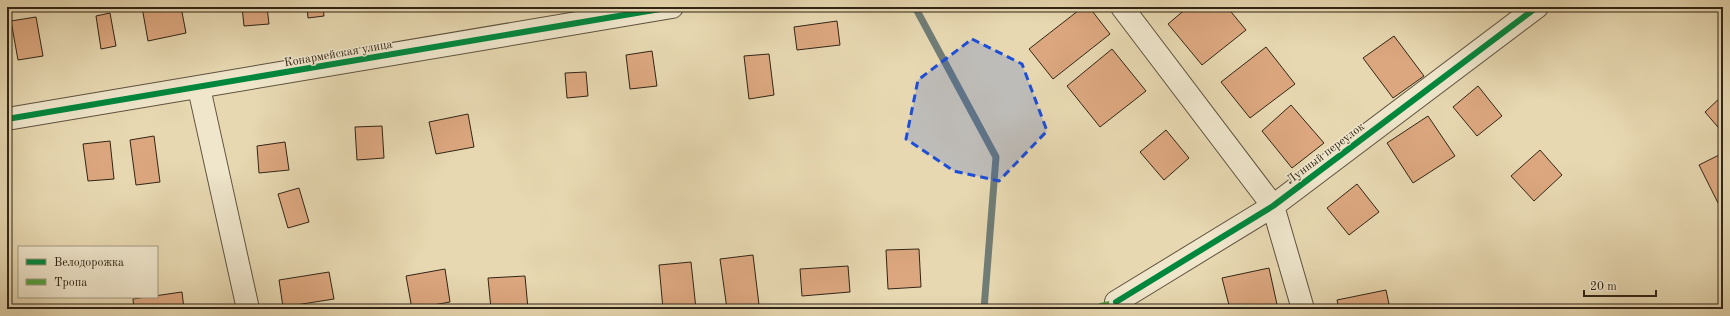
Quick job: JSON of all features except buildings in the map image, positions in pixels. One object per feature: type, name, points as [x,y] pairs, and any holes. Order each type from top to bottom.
[{"type":"street","name":"Конармейская улица","points":[[7,119],[199,88],[672,7]]},
{"type":"street","points":[[1122,7],[1273,206],[1303,309]]},
{"type":"street","name":"Лунный переулок","points":[[1116,302],[1273,206],[1537,7]]},
{"type":"street","points":[[199,88],[248,309]]},
{"type":"highlighted area","points":[[972,39],[1022,64],[1047,131],[999,181],[954,171],[906,139],[918,80]]},
{"type":"waterway","points":[[915,7],[996,157],[984,309]]},
{"type":"marked path","points":[[1085,309],[1116,302]]},
{"type":"cycle path","points":[[7,119],[672,7]]},
{"type":"cycle path","points":[[1116,302],[1273,206],[1537,7]]}]
